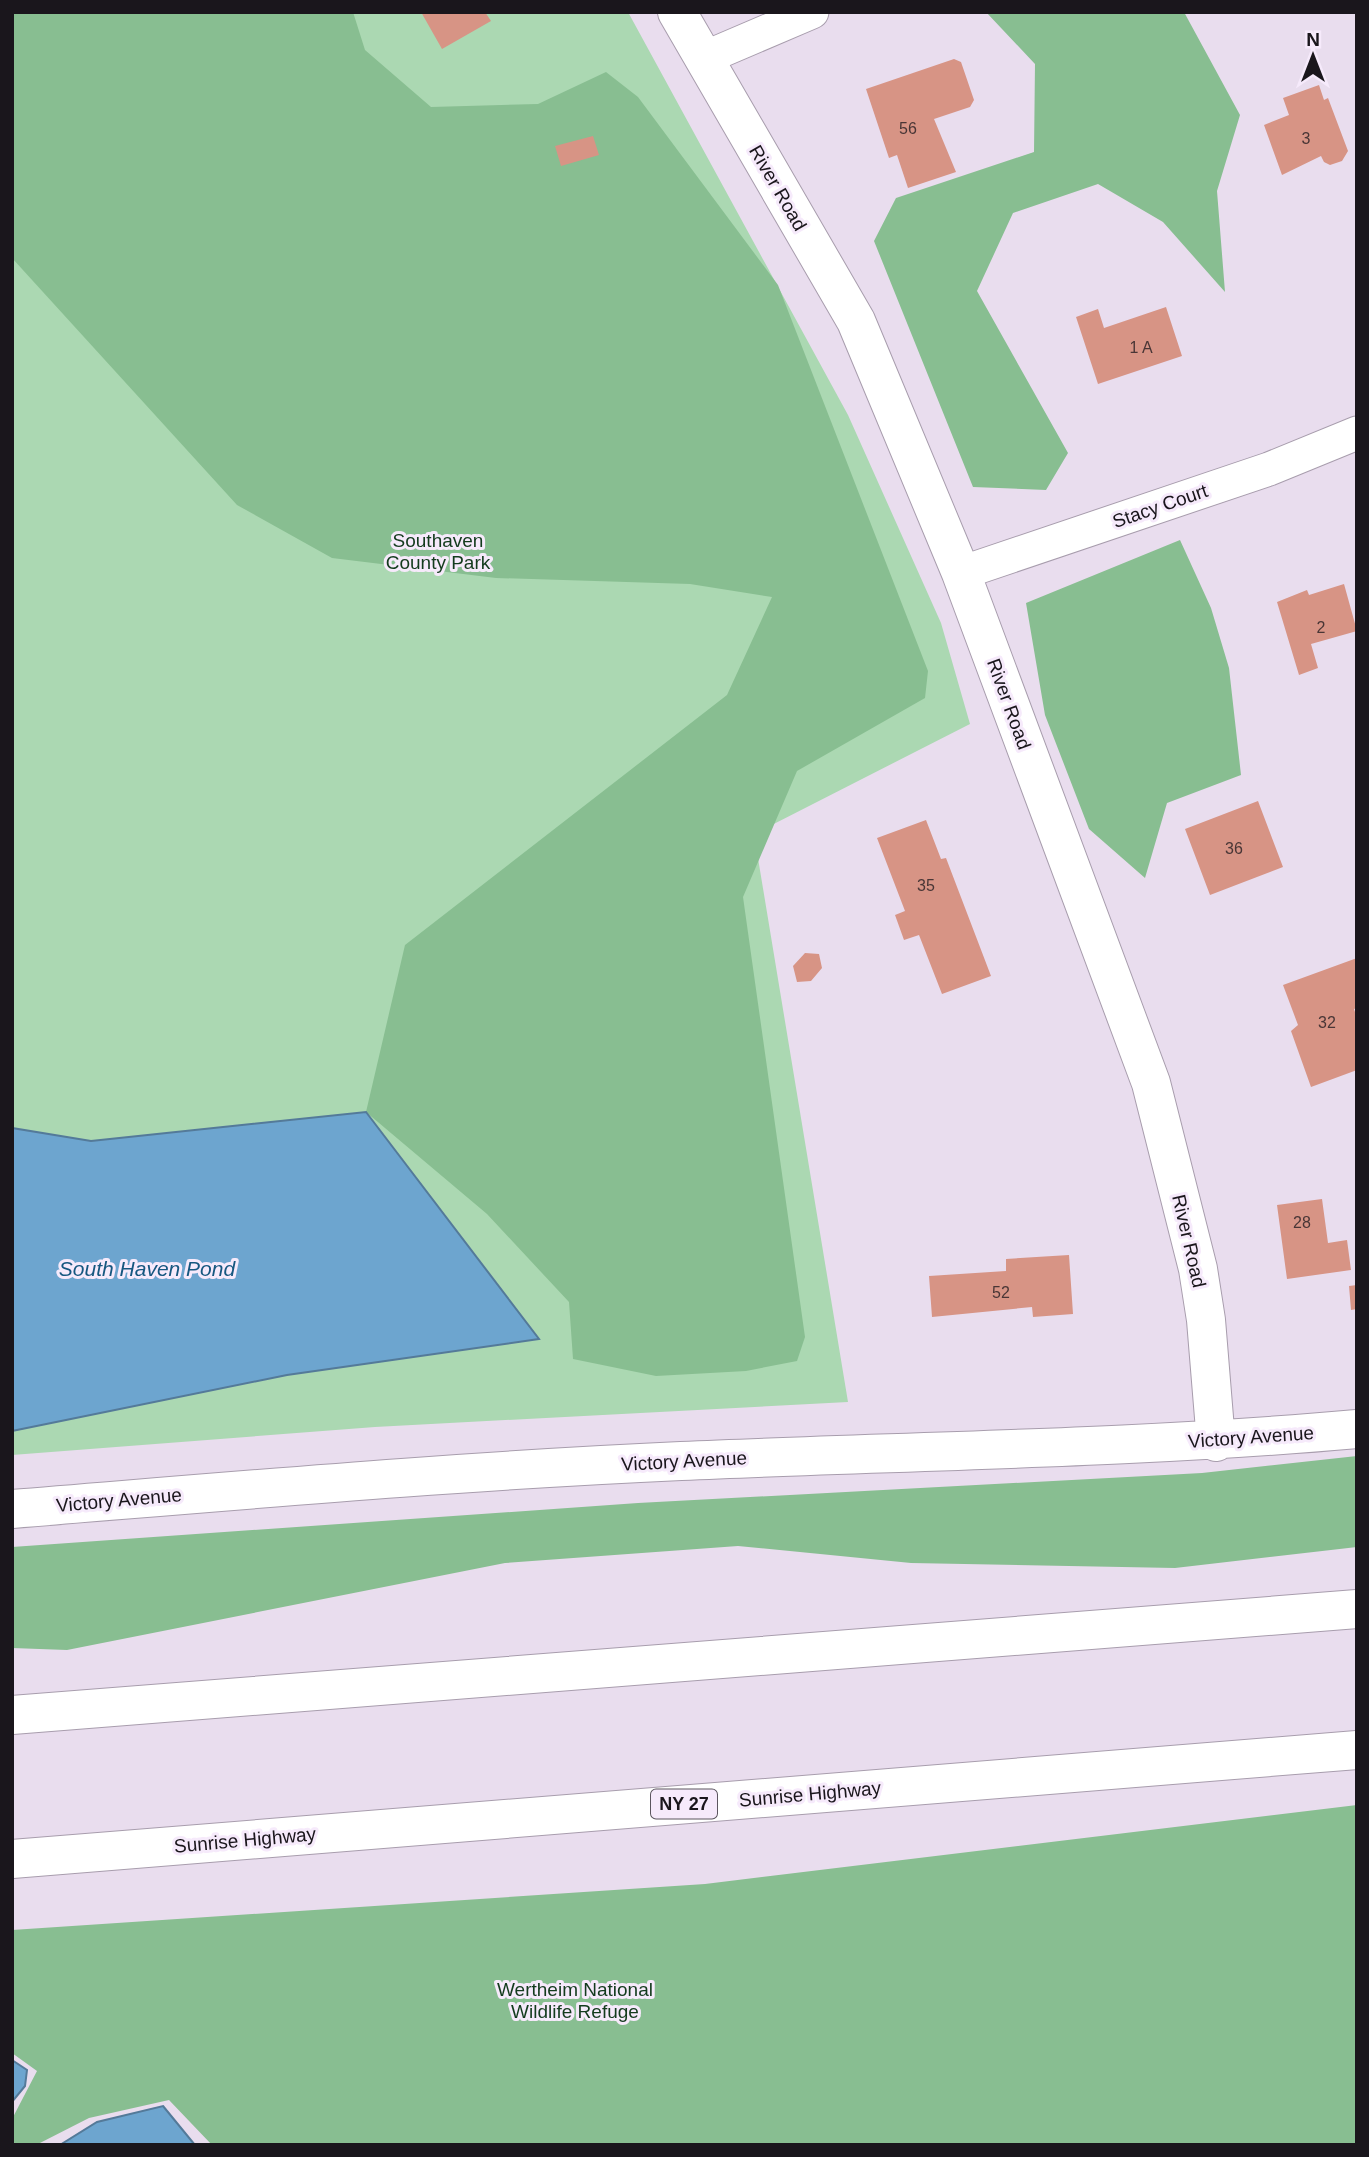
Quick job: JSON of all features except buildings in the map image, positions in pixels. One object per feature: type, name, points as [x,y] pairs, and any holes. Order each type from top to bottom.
[{"type":"main road","name":"River Road","points":[[677,12],[856,321],[961,573],[1151,1083],[1198,1269],[1206,1320],[1216,1442]]},
{"type":"main road","name":"Victory Avenue","points":[[12,1509],[501,1471],[834,1454],[1216,1442],[1357,1429]]},
{"type":"main road","points":[[12,1715],[1357,1609]]},
{"type":"main road","name":"Sunrise Highway","points":[[12,1859],[1357,1750]]},
{"type":"street","points":[[702,59],[811,12]]},
{"type":"street","name":"Stacy Court","points":[[961,573],[1269,469],[1357,433]]},
{"type":"green space","name":"Southaven County Park","points":[[12,12],[628,12],[848,415],[941,623],[970,724],[754,834],[848,1402],[375,1427],[12,1455]]},
{"type":"green space","points":[[12,12],[353,12],[365,50],[431,107],[538,104],[606,72],[638,97],[778,285],[928,671],[925,698],[797,771],[743,897],[805,1337],[797,1361],[746,1371],[656,1376],[573,1359],[569,1302],[487,1214],[366,1112],[405,945],[727,695],[772,597],[690,584],[496,578],[332,558],[237,505],[12,258]]},
{"type":"green space","points":[[986,12],[1184,12],[1240,115],[1217,191],[1225,292],[1163,222],[1098,184],[1013,213],[977,291],[1068,453],[1046,490],[973,487],[874,241],[896,198],[1034,152],[1035,64]]},
{"type":"green space","points":[[1180,540],[1211,608],[1229,668],[1241,775],[1167,803],[1145,878],[1089,829],[1045,715],[1026,603]]},
{"type":"green space","points":[[1357,1456],[1357,1547],[1175,1568],[911,1563],[738,1546],[505,1563],[67,1650],[12,1648],[12,1547],[638,1503],[1202,1473]]},
{"type":"green space","name":"Wertheim National Wildlife Refuge","points":[[1357,1805],[1357,2145],[212,2145],[169,2100],[89,2118],[36,2145],[12,2145],[12,2119],[37,2071],[12,2053],[12,1930],[705,1884]]},
{"type":"water","name":"South Haven Pond","points":[[366,1112],[539,1339],[287,1375],[12,1431],[12,1128],[91,1141]]},
{"type":"water","points":[[12,2060],[27,2070],[25,2086],[12,2102]]},
{"type":"water","points":[[163,2106],[195,2145],[60,2145],[97,2122]]}]
